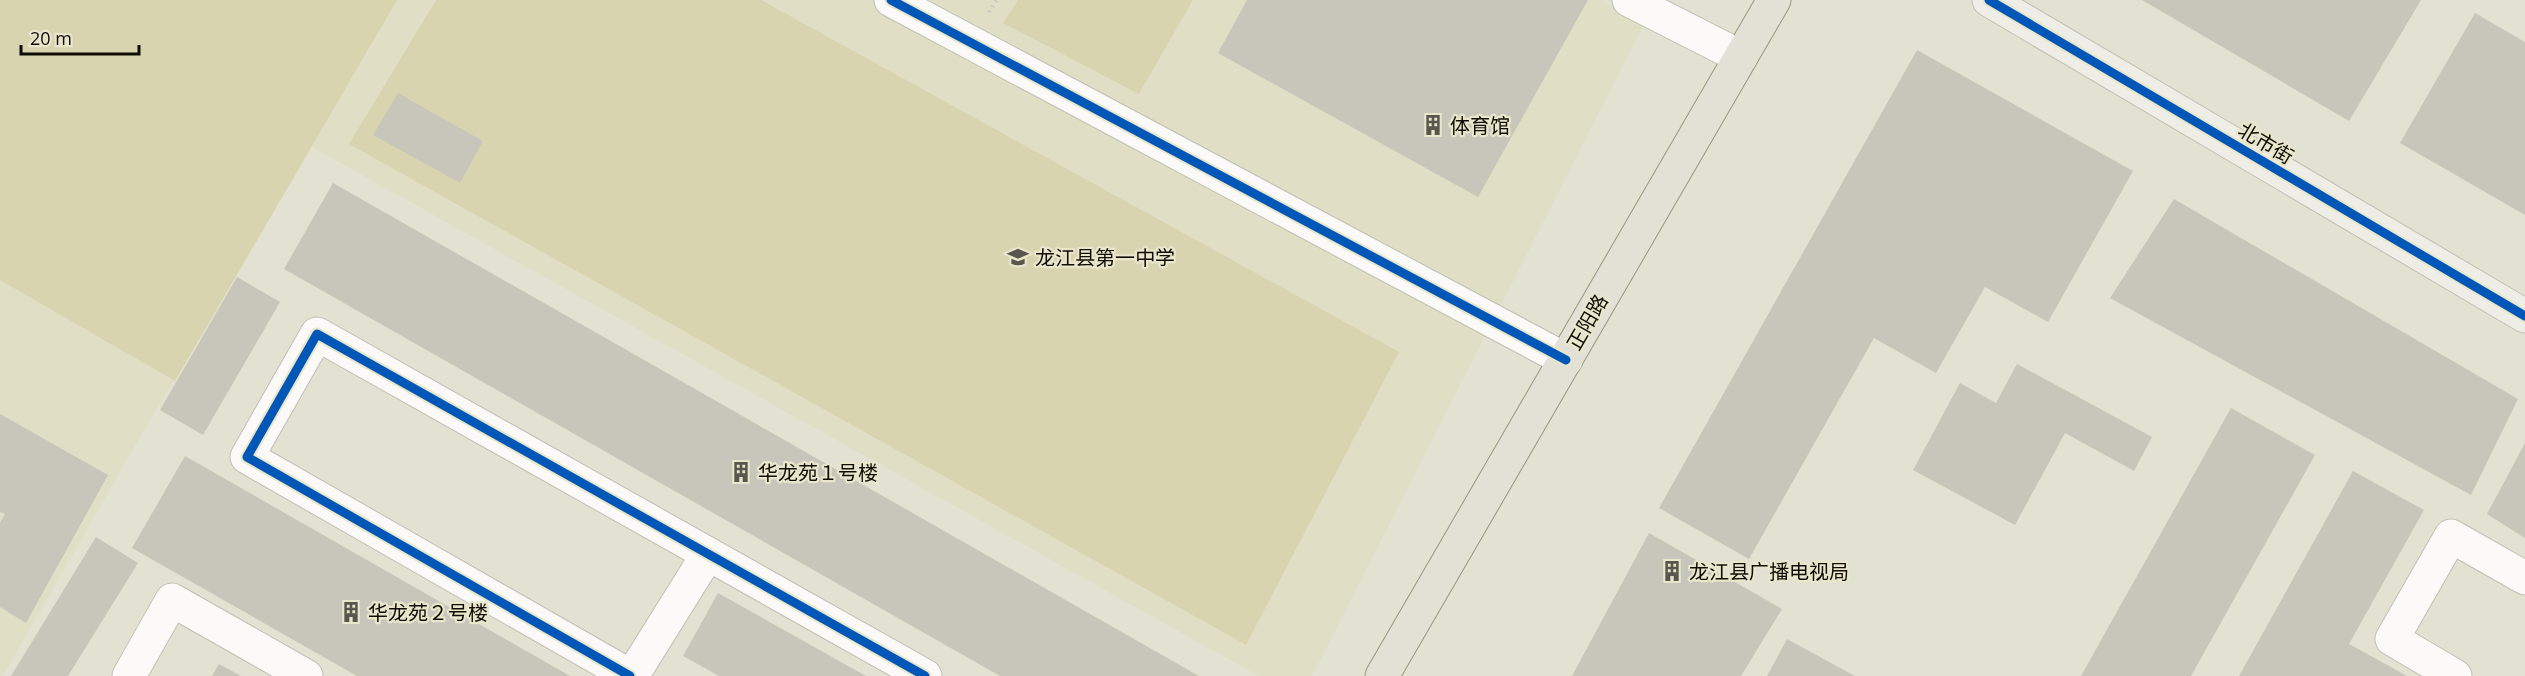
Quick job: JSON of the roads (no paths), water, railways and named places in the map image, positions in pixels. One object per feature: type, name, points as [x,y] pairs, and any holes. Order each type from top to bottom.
[{"type":"main road","name":"正阳路","points":[[1382,676],[1774,0]]},
{"type":"street","points":[[891,0],[1566,360]]},
{"type":"street","points":[[1629,0],[1741,57]]},
{"type":"street","name":"北市街","points":[[1989,0],[2525,316]]},
{"type":"street","points":[[708,554],[631,676],[247,458],[316,334],[708,554],[925,676]]},
{"type":"street","points":[[2456,676],[2392,639],[2451,536],[2525,578]]},
{"type":"street","points":[[129,676],[172,600],[306,676]]},
{"type":"place","name":"体育馆","points":[[1433,125]]},
{"type":"place","name":"龙江县第一中学","points":[[1018,257]]},
{"type":"place","name":"华龙苑１号楼","points":[[741,472]]},
{"type":"place","name":"龙江县广播电视局","points":[[1672,571]]},
{"type":"place","name":"华龙苑２号楼","points":[[351,612]]}]
